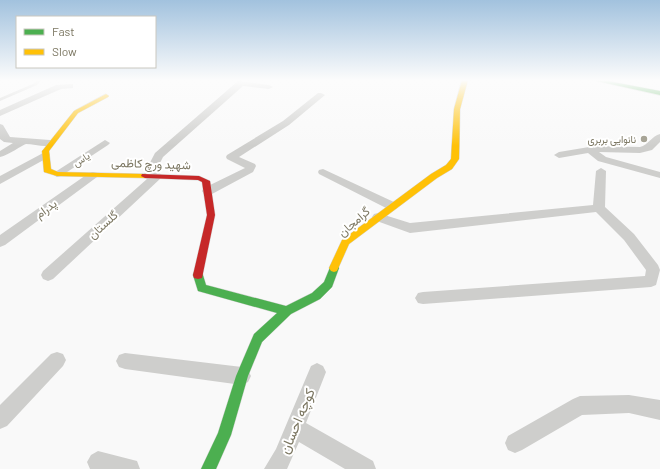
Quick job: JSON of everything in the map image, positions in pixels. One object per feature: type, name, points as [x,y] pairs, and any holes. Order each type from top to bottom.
[{"type":"street","points":[[0,113],[25,102]]},
{"type":"street","points":[[57,174],[47,170],[44,155],[45,151],[76,112],[95,102]]},
{"type":"street","points":[[152,176],[159,155],[219,102]]},
{"type":"street","points":[[287,311],[202,288],[198,277],[211,215],[208,191],[249,170],[251,166],[231,157],[286,123],[311,102]]},
{"type":"street","name":"گرامجان","points":[[208,469],[224,435],[242,376],[258,338],[287,311],[316,296],[328,284],[345,242],[392,206],[449,167],[455,159],[457,109],[459,102]]},
{"type":"street","points":[[0,127],[3,137],[7,140],[50,143]]},
{"type":"street","points":[[559,155],[595,149],[640,150],[648,148],[660,137]]},
{"type":"street","points":[[0,154],[8,151],[21,142]]},
{"type":"street","name":"یاس","points":[[57,174],[105,143]]},
{"type":"street","points":[[590,150],[591,153],[602,159],[660,175]]},
{"type":"street","points":[[0,181],[44,155]]},
{"type":"street","points":[[422,298],[651,280],[653,268],[629,237],[599,208],[601,171]]},
{"type":"street","points":[[323,172],[392,206]]},
{"type":"street","name":"شهید ورچ کاظمی","points":[[57,174],[199,178],[206,181],[208,191]]},
{"type":"street","name":"پدرام","points":[[0,242],[93,175]]},
{"type":"street","name":"گلستان","points":[[48,275],[152,176]]},
{"type":"street","points":[[378,217],[410,228],[599,208]]},
{"type":"street","points":[[0,419],[58,360]]},
{"type":"street","points":[[125,361],[242,376]]},
{"type":"street","name":"کوچه احسان","points":[[275,469],[283,456],[317,372]]},
{"type":"street","points":[[515,443],[580,406],[629,404],[660,410]]},
{"type":"street","points":[[295,428],[365,469]]},
{"type":"street","points":[[98,462],[129,469]]},
{"type":"traffic: fast","points":[[208,469],[224,435],[242,376],[258,338],[287,311],[316,296],[328,284],[334,268]]},
{"type":"traffic: fast","points":[[198,275],[202,288],[287,311]]},
{"type":"traffic: slow","points":[[95,102],[76,112],[45,151],[47,170],[57,174],[145,176]]},
{"type":"traffic: slow","points":[[334,268],[345,242],[434,176],[449,167],[455,159],[457,109],[459,102]]},
{"type":"traffic: jam","points":[[145,176],[199,178],[206,181],[211,215],[198,275]]},
{"type":"place","name":"نانوایی بربری","points":[[644,139]]}]
